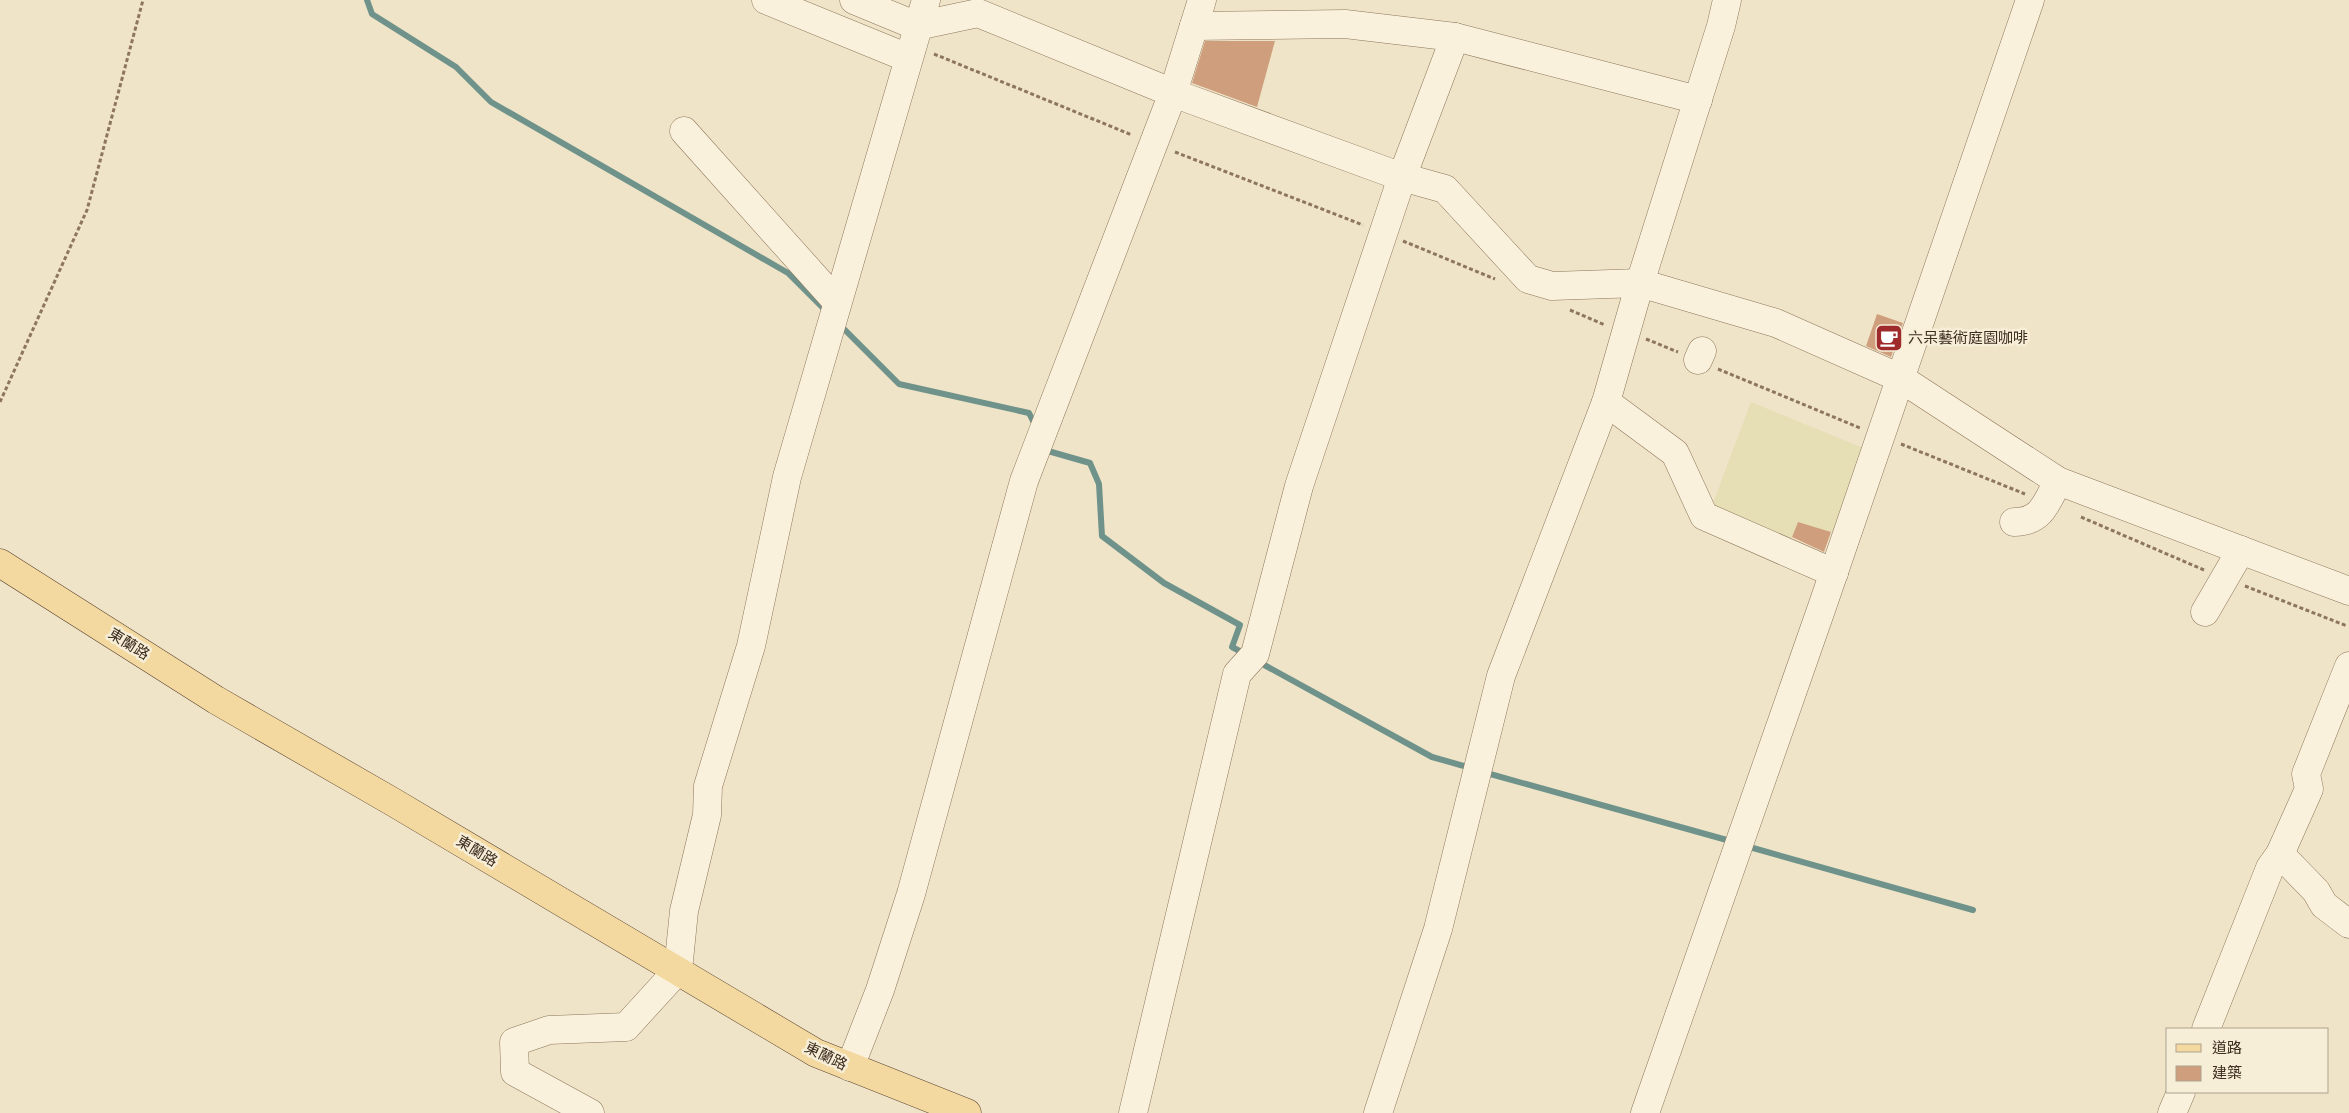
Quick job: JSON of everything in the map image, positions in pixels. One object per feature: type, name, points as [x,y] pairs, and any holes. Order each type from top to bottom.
[{"type":"main road","name":"東蘭路","points":[[0,563],[216,700],[678,970],[816,1053],[967,1113]]},
{"type":"street","points":[[766,0],[912,43],[978,13],[1173,93],[1402,177],[1445,189],[1528,278],[1552,286],[1640,283],[1776,323],[1900,378],[2052,492],[2241,550],[2349,591]]},
{"type":"street","points":[[854,0],[912,43]]},
{"type":"street","points":[[590,1113],[515,1072],[514,1042],[549,1030],[626,1027],[678,970],[684,911],[707,816],[708,786],[751,646],[786,478],[926,0]]},
{"type":"street","points":[[850,1067],[880,990],[911,894],[1024,481],[1173,93],[1202,0]]},
{"type":"street","points":[[1378,1113],[1438,929],[1501,676],[1606,402],[1640,283],[1728,0]]},
{"type":"street","points":[[1645,1113],[1834,573],[1879,436],[2030,0]]},
{"type":"street","points":[[1194,26],[1346,24],[1454,38],[1698,100]]},
{"type":"street","points":[[1133,1113],[1237,674],[1255,654],[1299,486],[1402,177],[1454,38]]},
{"type":"street","points":[[684,131],[837,302]]},
{"type":"street","points":[[1606,402],[1675,453],[1704,516],[1834,573]]},
{"type":"street","points":[[2014,522],[2027,522],[2039,515],[2052,492]]},
{"type":"street","points":[[2205,612],[2241,550]]},
{"type":"street","points":[[2206,1028],[2270,868],[2280,854],[2309,789],[2306,774],[2349,666]]},
{"type":"street","points":[[2280,854],[2316,891],[2324,906],[2349,924]]},
{"type":"street","points":[[2172,1113],[2181,1093]]},
{"type":"path","points":[[0,402],[87,210],[143,0]]},
{"type":"path","points":[[912,43],[1154,144],[1384,233],[1501,282]]},
{"type":"path","points":[[1564,308],[1609,326]]},
{"type":"path","points":[[1641,337],[1700,356],[1879,436],[2052,492],[2225,578],[2347,626]]},
{"type":"shaded area","points":[[1751,402],[1868,450],[1838,534],[1798,522],[1788,546],[1710,511]]},
{"type":"building","points":[[1205,41],[1275,41],[1257,107],[1192,83]]},
{"type":"building","name":"六呆藝術庭園咖啡","points":[[1877,314],[1903,323],[1891,357],[1866,346]]},
{"type":"building","points":[[1798,522],[1831,532],[1824,552],[1792,537]]},
{"type":"waterway","points":[[367,0],[372,14],[456,67],[491,102],[788,273],[827,312]]},
{"type":"waterway","points":[[840,325],[899,384],[1029,413],[1036,427]]},
{"type":"waterway","points":[[1046,447],[1048,451],[1090,463],[1099,484],[1102,536],[1164,583],[1240,625],[1232,647],[1247,655]]},
{"type":"waterway","points":[[1257,661],[1432,757],[1471,768]]},
{"type":"waterway","points":[[1483,772],[1734,842]]},
{"type":"waterway","points":[[1746,846],[1973,910]]},
{"type":"place","name":"六呆藝術庭園咖啡","points":[[1889,338]]}]
